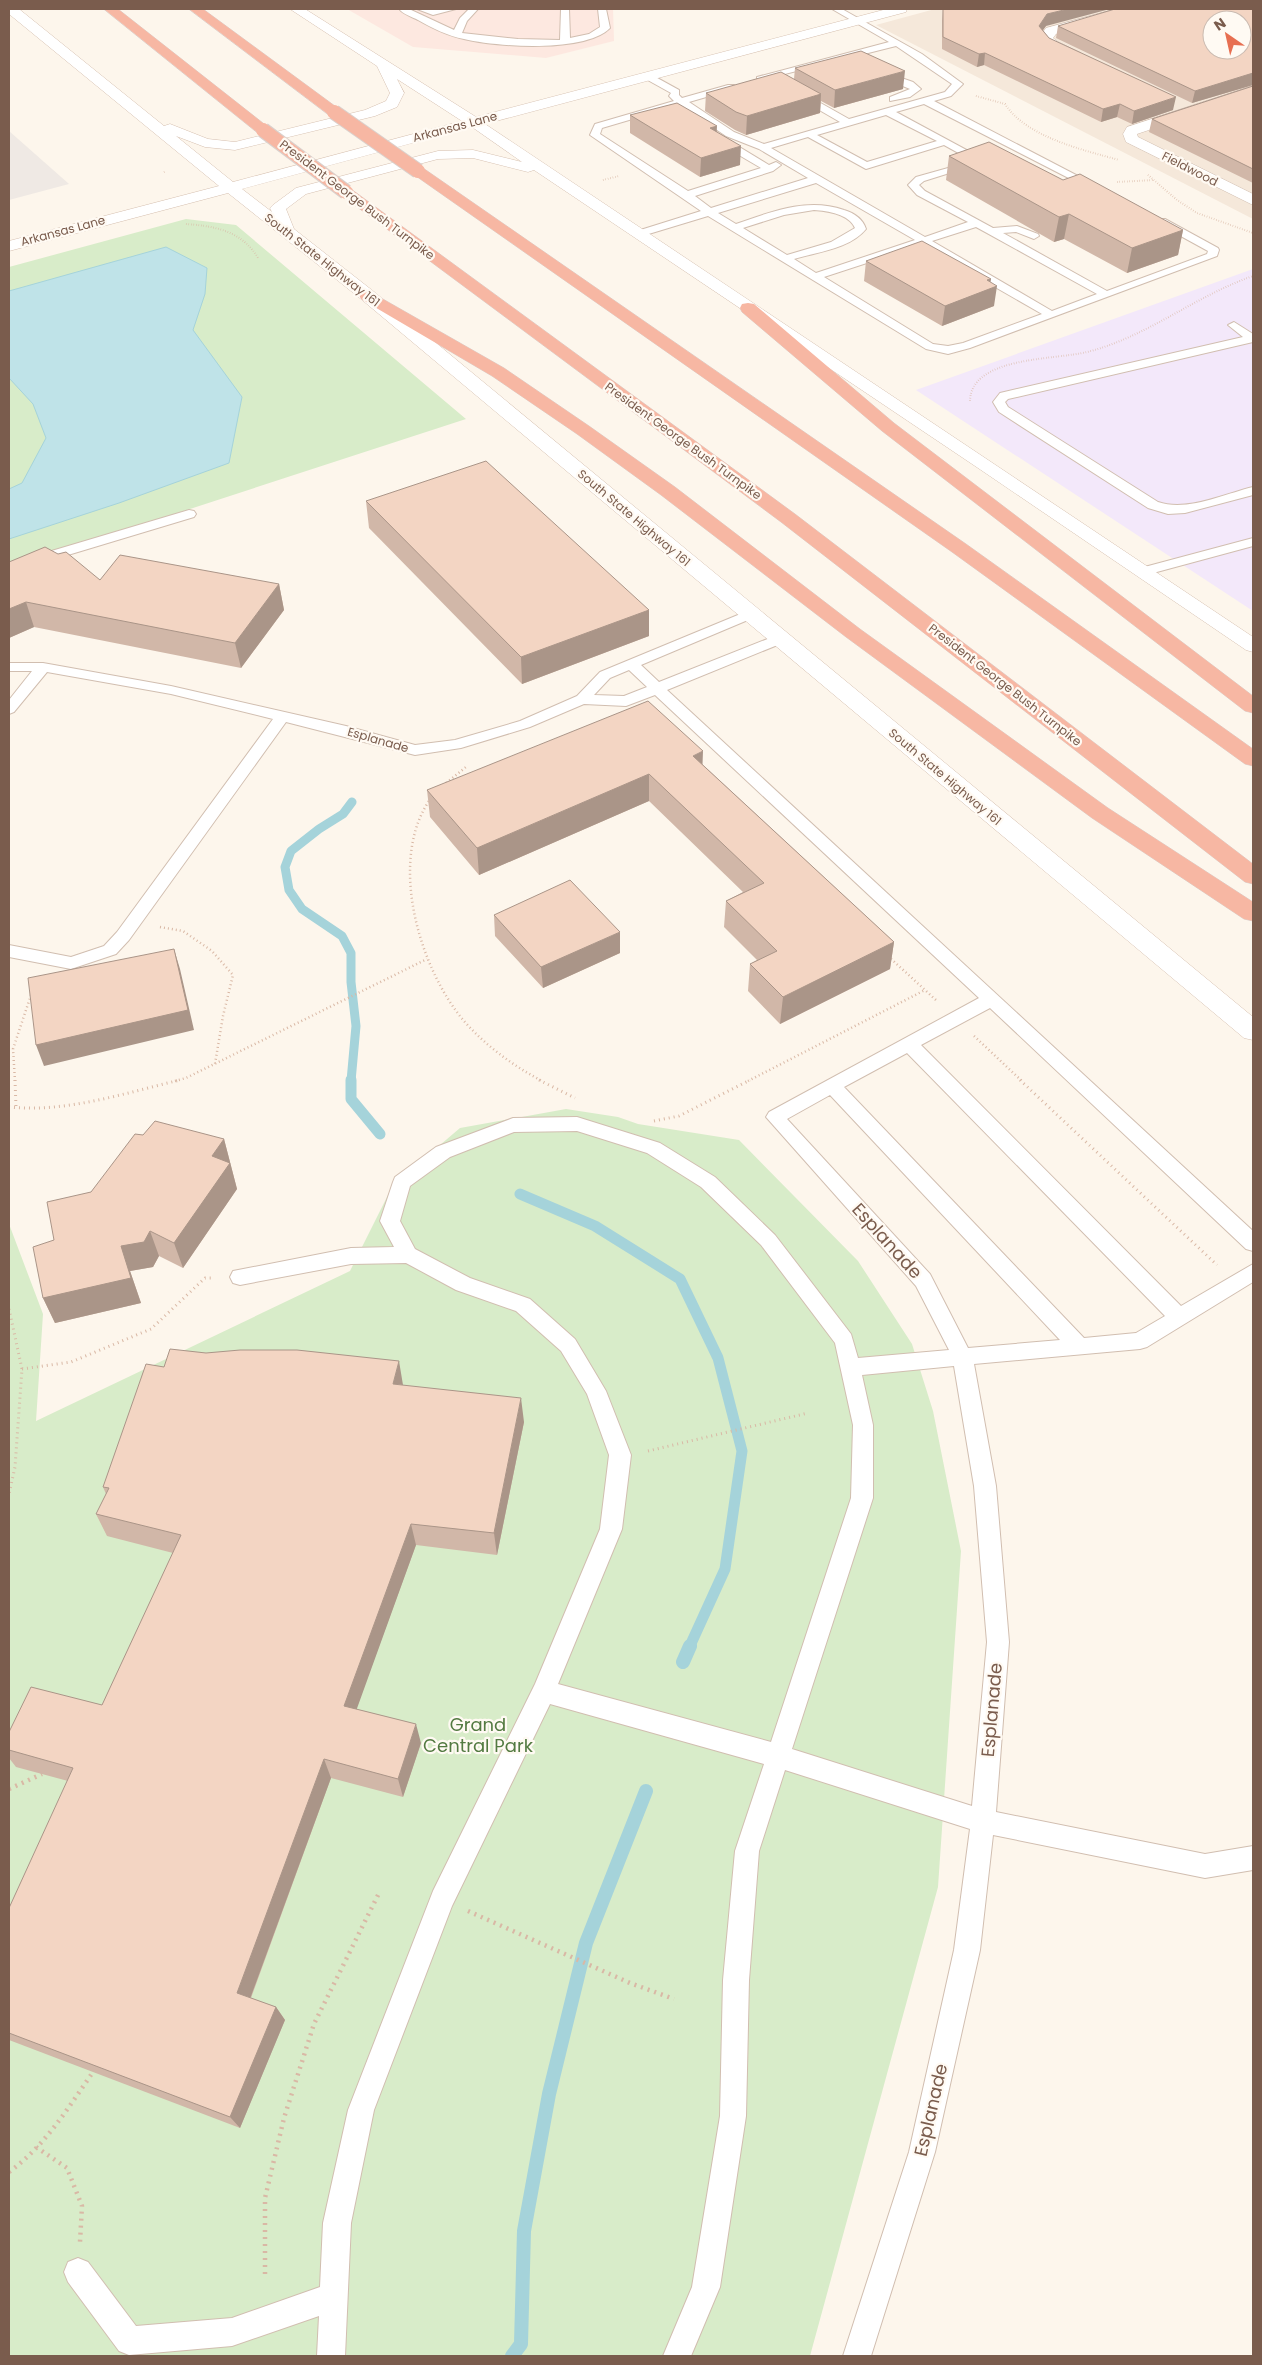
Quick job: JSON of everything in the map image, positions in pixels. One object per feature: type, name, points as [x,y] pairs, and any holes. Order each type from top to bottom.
[{"type":"highway","name":"President George Bush Turnpike","points":[[110,9],[263,130],[788,518],[1253,876]]},
{"type":"highway","points":[[195,9],[334,112],[959,548],[1253,759]]},
{"type":"highway","points":[[367,295],[498,372],[583,430],[668,491],[853,633],[1100,813],[1253,913]]},
{"type":"highway","points":[[748,308],[888,426],[1253,706]]},
{"type":"main road","name":"South State Highway 161","points":[[10,9],[217,177],[367,295],[1253,1031]]},
{"type":"main road","points":[[296,9],[457,110],[546,173],[988,466],[1253,646]]},
{"type":"main road","points":[[821,15],[841,9]]},
{"type":"main road","name":"Arkansas Lane","points":[[9,246],[217,177],[473,122],[901,9]]},
{"type":"main road","points":[[1087,61],[1053,45],[1046,38],[1051,31],[1130,9]]},
{"type":"main road","points":[[150,122],[184,132],[205,143],[235,146],[270,139],[370,113],[392,104],[397,93],[382,62]]},
{"type":"main road","points":[[1173,102],[1190,110],[1253,90]]},
{"type":"main road","name":"Arkansas Lane","points":[[438,115],[475,106]]},
{"type":"main road","name":"Fieldwood","points":[[1190,110],[1132,130],[1130,134],[1132,139],[1253,200]]},
{"type":"main road","points":[[344,140],[382,130]]},
{"type":"main road","points":[[278,156],[316,147]]},
{"type":"main road","points":[[287,233],[278,208],[301,191],[438,155],[473,154],[546,173]]},
{"type":"lane","points":[[403,9],[437,27],[465,38],[565,42],[578,41],[598,34],[605,28],[602,9]]},
{"type":"lane","points":[[421,9],[432,12],[452,9]]},
{"type":"lane","points":[[457,34],[463,20],[474,9]]},
{"type":"lane","points":[[565,9],[565,42]]},
{"type":"lane","points":[[763,147],[948,94],[958,84],[897,43],[841,9]]},
{"type":"lane","points":[[595,135],[598,126],[677,98],[746,83],[897,43]]},
{"type":"lane","points":[[836,115],[907,95],[916,89],[910,84],[894,80],[847,56]]},
{"type":"lane","points":[[641,77],[665,95],[677,98],[730,134],[763,147],[1050,314]]},
{"type":"lane","points":[[767,77],[849,122]]},
{"type":"lane","points":[[926,101],[1018,148],[1109,188]]},
{"type":"lane","points":[[888,112],[945,142],[984,158]]},
{"type":"lane","points":[[595,135],[657,117],[674,116]]},
{"type":"lane","points":[[704,130],[769,169]]},
{"type":"lane","points":[[809,134],[866,166],[945,142]]},
{"type":"lane","points":[[595,135],[687,195],[709,212],[784,259],[914,338],[930,346],[948,350],[966,346],[1212,256],[1214,250],[1208,246],[1150,216]]},
{"type":"lane","points":[[1003,153],[1018,148]]},
{"type":"lane","points":[[984,158],[920,179],[913,185],[921,193],[1105,294]]},
{"type":"lane","points":[[687,195],[769,169],[784,160]]},
{"type":"lane","points":[[638,234],[817,179]]},
{"type":"lane","points":[[734,228],[775,215],[817,206],[840,211],[859,223],[861,229],[856,233],[835,243],[784,259]]},
{"type":"lane","points":[[814,277],[977,223]]},
{"type":"lane","points":[[991,231],[1017,229],[1034,236]]},
{"type":"lane","points":[[1038,257],[1050,250]]},
{"type":"lane","points":[[1234,325],[1253,339]]},
{"type":"lane","points":[[1253,339],[1004,396],[999,402],[1003,410],[1153,504],[1168,510],[1185,509],[1253,490]]},
{"type":"lane","points":[[19,565],[189,514]]},
{"type":"lane","points":[[1142,572],[1253,542]]},
{"type":"lane","points":[[582,699],[604,675],[750,614]]},
{"type":"lane","points":[[582,699],[626,701],[780,639]]},
{"type":"lane","points":[[631,664],[1253,1243]]},
{"type":"lane","points":[[9,709],[44,666]]},
{"type":"lane","name":"Esplanade","points":[[9,667],[44,666],[171,690],[346,731],[415,750],[456,745],[524,724],[582,699]]},
{"type":"lane","points":[[9,951],[71,963],[110,950],[132,923],[282,717]]},
{"type":"lane","points":[[990,1000],[832,1086],[1080,1347]]},
{"type":"lane","points":[[908,1044],[1179,1317]]},
{"type":"lane","name":"Esplanade","points":[[832,1086],[775,1117],[923,1280],[962,1356],[985,1486],[998,1642],[982,1821],[967,1950],[922,2152],[857,2356]]},
{"type":"lane","points":[[408,1255],[390,1221],[402,1182],[443,1152],[513,1125],[577,1124],[653,1148],[708,1182],[768,1240],[844,1340],[863,1425],[862,1498],[747,1851],[736,1980],[733,2116],[706,2287],[677,2356]]},
{"type":"lane","points":[[240,1277],[351,1256],[408,1255],[463,1284],[523,1305],[568,1345],[596,1392],[620,1455],[611,1529],[544,1691],[442,1900],[361,2110],[337,2223],[331,2356]]},
{"type":"lane","points":[[850,1367],[1140,1341],[1253,1272]]},
{"type":"lane","points":[[544,1691],[778,1756],[982,1821],[1205,1866],[1253,1858]]},
{"type":"lane","points":[[78,2272],[130,2341],[232,2332],[333,2297]]},
{"type":"path","points":[[972,95],[1005,104],[1012,115],[1032,128],[1060,141],[1122,161]]},
{"type":"path","points":[[1142,170],[1177,200],[1197,213],[1253,233]]},
{"type":"path","points":[[1109,188],[1154,180]]},
{"type":"path","points":[[178,225],[195,225],[228,231],[248,242],[258,258]]},
{"type":"path","points":[[970,401],[971,390],[979,380],[1004,366],[1033,359],[1085,353],[1118,344],[1203,297],[1253,276]]},
{"type":"path","points":[[467,766],[442,784],[425,806],[412,839],[412,895],[416,925],[427,959],[445,995],[479,1038],[522,1070],[578,1100]]},
{"type":"path","points":[[132,923],[183,930],[212,951],[233,975],[223,1016],[215,1064]]},
{"type":"path","points":[[882,950],[1236,1282]]},
{"type":"path","points":[[16,1107],[13,1049],[27,1002],[51,959]]},
{"type":"path","points":[[9,1106],[28,1109],[98,1100],[186,1078],[427,959]]},
{"type":"path","points":[[652,1122],[679,1116],[925,990]]},
{"type":"path","points":[[22,1369],[71,1362],[106,1348],[151,1329],[205,1278],[240,1277]]},
{"type":"path","points":[[9,1308],[22,1369],[15,1467],[9,1494]]},
{"type":"path","points":[[620,1455],[660,1450],[808,1413]]},
{"type":"path","points":[[9,1789],[42,1774]]},
{"type":"path","points":[[265,2274],[265,2198],[284,2118],[314,2024],[380,1890]]},
{"type":"path","points":[[499,1925],[630,1983],[674,1999]]},
{"type":"path","points":[[9,2172],[22,2164],[68,2108],[93,2072]]},
{"type":"path","points":[[36,2146],[67,2168],[82,2206],[78,2272]]},
{"type":"shaded area","points":[[347,9],[613,9],[614,41],[546,58],[413,47]]},
{"type":"shaded area","points":[[935,9],[1253,9],[1253,219],[876,25]]},
{"type":"shaded area","points":[[9,131],[69,184],[9,200]]},
{"type":"shaded area","points":[[1253,269],[1253,611],[916,390]]},
{"type":"green space","points":[[186,219],[236,225],[466,419],[9,568],[9,267]]},
{"type":"green space","name":"Grand Central Park","points":[[566,1109],[618,1117],[638,1124],[739,1140],[858,1261],[912,1344],[933,1411],[961,1551],[938,1887],[810,2356],[9,2356],[9,1224],[43,1314],[36,1421],[350,1271],[393,1185],[460,1128]]},
{"type":"water","points":[[166,247],[207,268],[205,294],[193,330],[242,397],[229,463],[119,503],[9,539],[9,489],[22,483],[46,438],[33,404],[9,378],[9,291]]},
{"type":"building","points":[[943,9],[1068,9],[1047,14],[1039,26],[1049,38],[1176,97],[1134,111],[1120,104],[1103,109],[985,53],[979,54],[943,37]]},
{"type":"building","points":[[1115,9],[1253,9],[1253,73],[1195,91],[1058,26]]},
{"type":"building","points":[[861,51],[905,71],[835,90],[795,68]]},
{"type":"building","points":[[781,72],[821,94],[747,116],[736,112],[706,93]]},
{"type":"building","points":[[1253,86],[1253,169],[1152,119]]},
{"type":"building","points":[[677,103],[717,126],[710,128],[741,146],[701,158],[630,115]]},
{"type":"building","points":[[989,142],[1063,180],[1080,174],[1183,230],[1132,248],[1069,214],[1059,217],[949,156]]},
{"type":"building","points":[[922,241],[991,279],[987,280],[997,286],[945,306],[866,261]]},
{"type":"building","points":[[486,461],[649,610],[521,657],[366,501]]},
{"type":"building","points":[[45,547],[58,554],[66,552],[100,580],[120,555],[279,584],[235,643],[26,602],[9,609],[9,562]]},
{"type":"building","points":[[648,701],[703,751],[693,756],[894,942],[783,997],[750,964],[777,951],[726,901],[764,883],[649,774],[477,848],[427,790]]},
{"type":"building","points":[[570,880],[620,932],[541,967],[494,915]]},
{"type":"building","points":[[174,949],[188,1010],[36,1045],[28,978]]},
{"type":"building","points":[[155,1121],[224,1139],[212,1156],[230,1163],[174,1243],[150,1231],[144,1242],[121,1246],[131,1278],[43,1298],[33,1247],[54,1240],[47,1202],[91,1192],[135,1134],[143,1135]]},
{"type":"building","points":[[170,1349],[206,1353],[240,1350],[297,1350],[399,1361],[393,1384],[521,1398],[494,1533],[411,1524],[344,1706],[416,1724],[398,1779],[324,1759],[237,1993],[276,2007],[230,2117],[9,2033],[9,1908],[73,1768],[9,1750],[9,1732],[31,1687],[102,1705],[181,1535],[96,1514],[109,1488],[103,1487],[146,1364],[164,1367]]},
{"type":"waterway","points":[[351,1081],[356,1026],[351,982],[351,953],[342,936],[302,909],[289,890],[285,867],[291,851],[319,829],[343,814],[352,802]]},
{"type":"waterway","points":[[351,1081],[351,1099],[380,1134]]},
{"type":"waterway","points":[[520,1194],[595,1226],[680,1279],[718,1358],[742,1451],[725,1569],[689,1648]]},
{"type":"waterway","points":[[683,1662],[690,1646]]},
{"type":"waterway","points":[[512,2356],[521,2344],[524,2231],[549,2094],[586,1943],[646,1791]]}]
